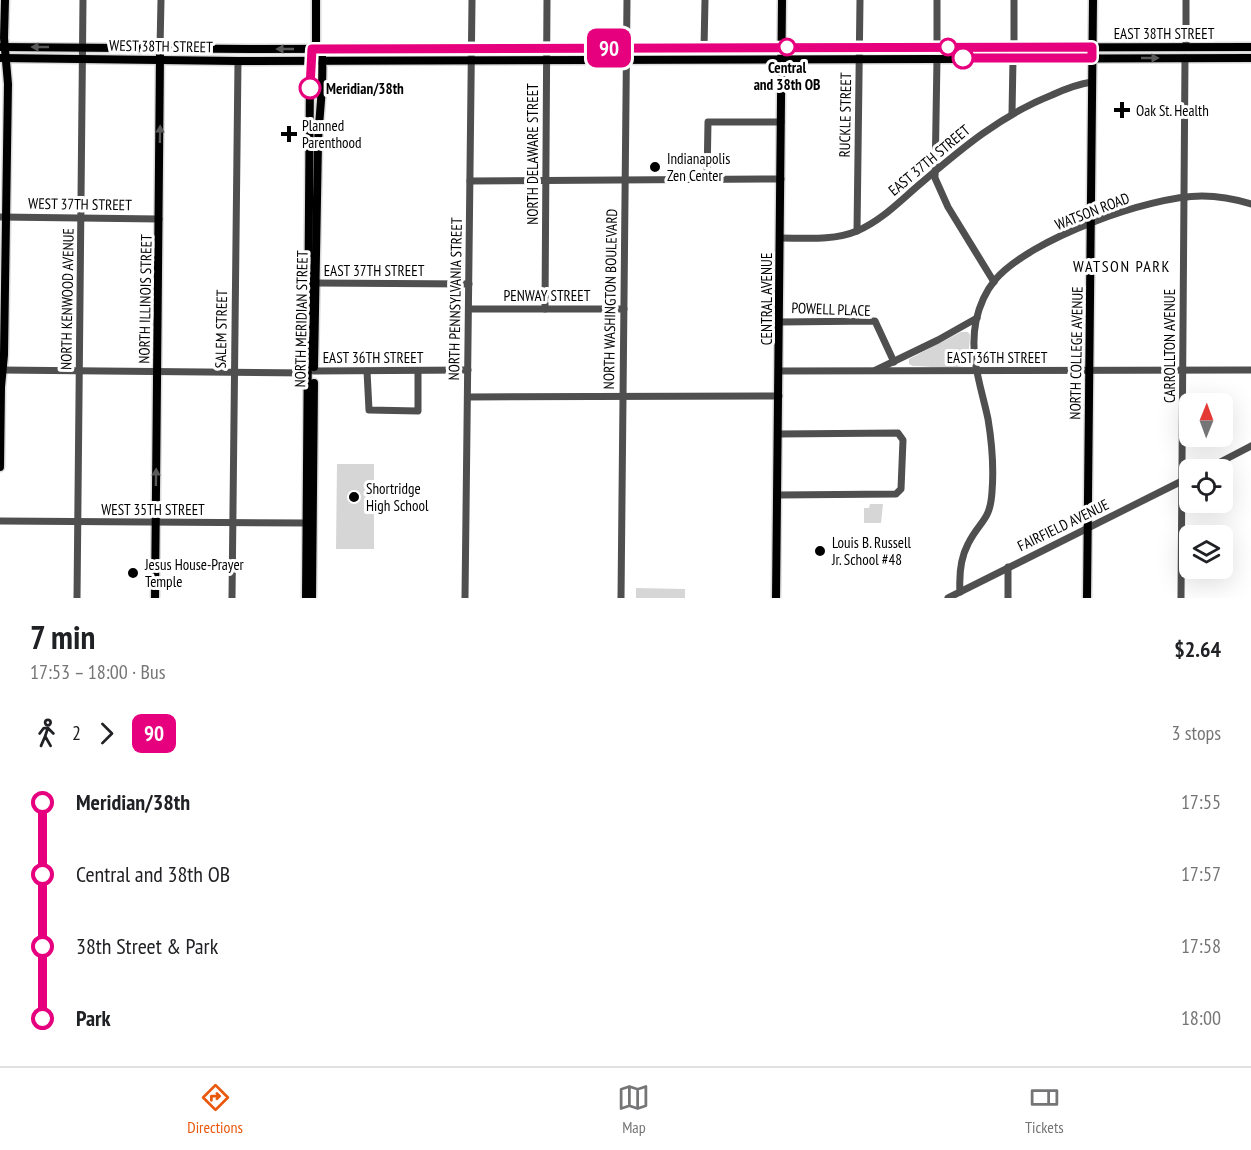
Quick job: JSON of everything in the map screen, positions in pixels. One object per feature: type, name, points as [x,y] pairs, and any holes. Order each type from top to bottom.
[{"type":"main road","points":[[0,467],[5,0]]},
{"type":"main road","name":"NORTH MERIDIAN STREET","points":[[312,598],[311,60],[316,47],[316,0]]},
{"type":"main road","name":"CENTRAL AVENUE","points":[[776,598],[782,0]]},
{"type":"main road","name":"NORTH COLLEGE AVENUE","points":[[1087,598],[1093,0]]},
{"type":"main road","name":"WEST 38TH STREET","points":[[3,47],[316,47]]},
{"type":"main road","name":"NORTH MERIDIAN STREET","points":[[306,598],[319,126],[323,93],[322,60],[316,47]]},
{"type":"main road","name":"EAST 38TH STREET","points":[[316,47],[1251,47]]},
{"type":"main road","name":"NORTH ILLINOIS STREET","points":[[155,598],[160,48]]},
{"type":"main road","name":"WEST 38TH STREET","points":[[3,58],[322,60]]},
{"type":"main road","name":"EAST 38TH STREET","points":[[322,60],[1251,58]]},
{"type":"street","name":"NORTH KENWOOD AVENUE","points":[[77,598],[83,0]]},
{"type":"street","name":"NORTH ILLINOIS STREET","points":[[160,48],[161,0]]},
{"type":"street","name":"NORTH PENNSYLVANIA STREET","points":[[465,598],[472,0]]},
{"type":"street","name":"NORTH DELAWARE STREET","points":[[545,309],[547,0]]},
{"type":"street","name":"NORTH WASHINGTON BOULEVARD","points":[[621,598],[627,0]]},
{"type":"street","points":[[704,48],[705,0]]},
{"type":"street","name":"RUCKLE STREET","points":[[857,231],[860,0]]},
{"type":"street","points":[[937,0],[937,47]]},
{"type":"street","points":[[1014,0],[1014,47]]},
{"type":"street","points":[[1186,0],[1186,47]]},
{"type":"street","points":[[1012,114],[1013,58]]},
{"type":"street","name":"CARROLLTON AVENUE","points":[[1182,459],[1185,58]]},
{"type":"street","points":[[937,59],[935,171],[937,184],[948,207],[994,282]]},
{"type":"street","name":"SALEM STREET","points":[[232,598],[238,61]]},
{"type":"street","name":"EAST 37TH STREET","points":[[780,238],[835,237],[857,231],[882,217],[969,142],[1012,114],[1059,92],[1092,82]]},
{"type":"street","points":[[707,179],[708,122],[781,122]]},
{"type":"street","points":[[470,181],[781,179]]},
{"type":"street","name":"WATSON ROAD","points":[[960,592],[963,557],[971,539],[987,516],[993,483],[990,434],[974,354],[977,318],[986,294],[994,282],[1029,254],[1054,240],[1138,208],[1184,197],[1213,196],[1232,198],[1251,204]]},
{"type":"street","name":"WEST 37TH STREET","points":[[3,217],[159,219]]},
{"type":"street","name":"EAST 37TH STREET","points":[[315,284],[469,284]]},
{"type":"street","name":"PENWAY STREET","points":[[469,309],[624,309]]},
{"type":"street","points":[[874,371],[977,318]]},
{"type":"street","name":"POWELL PLACE","points":[[779,322],[874,321],[894,362]]},
{"type":"street","name":"EAST 36TH STREET","points":[[1,370],[234,373],[468,370]]},
{"type":"street","name":"EAST 36TH STREET","points":[[779,371],[1251,370]]},
{"type":"street","points":[[367,371],[367,404],[370,411],[418,411],[418,371]]},
{"type":"street","points":[[468,397],[778,396]]},
{"type":"street","points":[[778,434],[898,433],[902,438],[901,489],[895,495],[778,495]]},
{"type":"street","points":[[1226,459],[1251,446]]},
{"type":"street","name":"FAIRFIELD AVENUE","points":[[948,598],[1179,482]]},
{"type":"street","name":"CARROLLTON AVENUE","points":[[1181,598],[1182,513]]},
{"type":"street","name":"WEST 35TH STREET","points":[[0,521],[307,523]]},
{"type":"street","points":[[1008,567],[1008,598]]},
{"type":"shaded area","points":[[961,332],[968,332],[970,335],[968,364],[948,368],[909,364],[909,359]]},
{"type":"shaded area","points":[[337,464],[374,464],[374,549],[336,549]]},
{"type":"shaded area","points":[[870,504],[883,504],[881,523],[864,523],[864,508],[869,508]]},
{"type":"shaded area","points":[[636,588],[685,589],[685,598],[636,598]]},
{"type":"bus line","name":"90","points":[[310,88],[312,49],[1092,47],[1092,58],[963,58]]},
{"type":"place","name":"Central and 38th OB","points":[[787,47]]},
{"type":"place","name":"Meridian/38th","points":[[310,88]]},
{"type":"place","name":"Oak St. Health","points":[[1122,110]]},
{"type":"place","name":"Planned Parenthood","points":[[289,134]]},
{"type":"place","name":"Indianapolis Zen Center","points":[[655,167]]},
{"type":"place","name":"Shortridge High School","points":[[354,497]]},
{"type":"place","name":"Louis B. Russell Jr. School #48","points":[[820,551]]},
{"type":"place","name":"Jesus House-Prayer Temple","points":[[133,573]]},
{"type":"district","name":"WATSON PARK","points":[[1122,266]]}]
